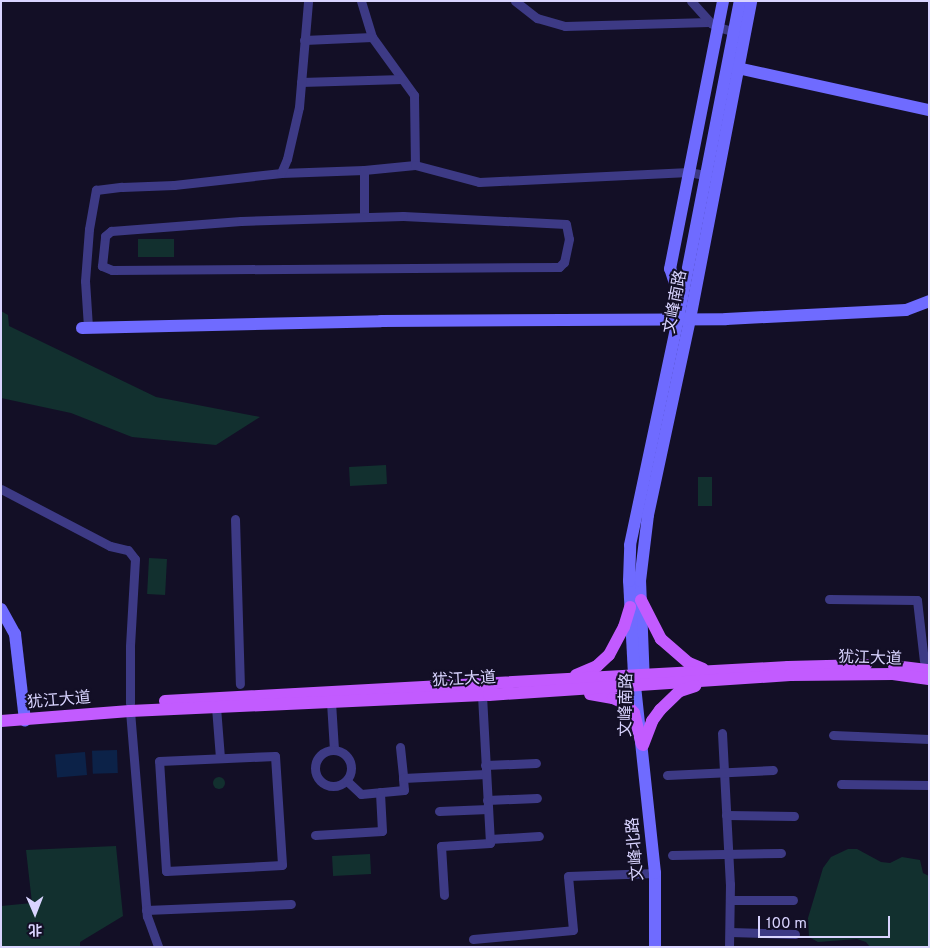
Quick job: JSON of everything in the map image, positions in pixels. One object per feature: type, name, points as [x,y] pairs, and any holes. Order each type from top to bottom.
[{"type":"main road","points":[[563,685],[597,666],[609,655],[636,603],[661,639],[689,664],[707,676],[680,691],[660,710],[652,721],[643,746]]},
{"type":"main road","name":"犹江大道","points":[[1,721],[24,716],[130,707],[563,685],[707,676],[838,664],[893,666],[927,664]]},
{"type":"main road","name":"犹江大道","points":[[707,676],[838,673],[893,674],[929,680]]},
{"type":"main road","points":[[563,685],[626,704],[634,713],[643,746]]},
{"type":"main road","name":"犹江大道","points":[[130,707],[216,707],[482,695],[563,685]]},
{"type":"main road","name":"犹江大道","points":[[1,712],[24,716]]},
{"type":"street","points":[[281,173],[287,159],[299,107],[308,1]]},
{"type":"street","points":[[361,1],[372,38],[414,95],[415,165]]},
{"type":"street","points":[[515,1],[537,18],[565,26],[714,25],[741,33]]},
{"type":"street","points":[[692,1],[714,25]]},
{"type":"street","points":[[681,304],[670,270],[714,25],[723,1]]},
{"type":"street","name":"文峰南路","points":[[740,1],[741,33]]},
{"type":"street","name":"文峰南路","points":[[643,746],[636,603],[630,545],[684,319],[741,33],[751,1]]},
{"type":"street","points":[[304,40],[372,38]]},
{"type":"street","points":[[734,67],[929,110]]},
{"type":"street","points":[[301,82],[402,79]]},
{"type":"street","points":[[712,176],[689,172],[479,182],[415,165],[364,170],[281,173],[174,185],[122,186],[96,190],[89,229],[85,281],[85,327],[726,319],[906,310],[929,300]]},
{"type":"street","points":[[364,170],[364,217]]},
{"type":"street","name":"文峰南路","points":[[684,319],[681,304],[712,176]]},
{"type":"street","points":[[403,216],[566,224],[569,239],[564,262],[559,267],[112,270],[102,266],[105,236],[111,231],[232,221],[364,217],[403,216]]},
{"type":"street","points":[[1,489],[110,546],[128,550],[135,558],[130,647],[130,707],[146,910],[158,947]]},
{"type":"street","points":[[235,519],[240,684]]},
{"type":"street","points":[[829,599],[917,600],[927,664]]},
{"type":"street","points":[[1,609],[15,634],[24,716]]},
{"type":"street","points":[[444,895],[441,846],[490,843],[482,695]]},
{"type":"street","points":[[331,702],[334,750]]},
{"type":"street","points":[[216,707],[220,758]]},
{"type":"street","points":[[722,733],[730,900],[729,947]]},
{"type":"street","points":[[833,735],[929,739]]},
{"type":"street","name":"文峰北路","points":[[643,746],[655,873],[655,947]]},
{"type":"street","points":[[347,781],[361,794],[404,790],[400,747]]},
{"type":"street","points":[[334,750],[346,755],[351,763],[351,772],[347,781],[339,786],[329,786],[320,780],[316,774],[316,763],[320,756],[325,752],[334,750]]},
{"type":"street","points":[[275,756],[282,865],[166,871],[159,761],[220,758],[275,756]]},
{"type":"street","points":[[403,778],[536,763]]},
{"type":"street","points":[[668,775],[773,770]]},
{"type":"street","points":[[841,784],[929,785]]},
{"type":"street","points":[[315,835],[382,831],[380,792]]},
{"type":"street","points":[[439,811],[537,798]]},
{"type":"street","points":[[726,815],[794,816]]},
{"type":"street","points":[[490,839],[539,836]]},
{"type":"street","points":[[672,854],[781,853]]},
{"type":"street","points":[[473,939],[572,930],[568,876],[655,873]]},
{"type":"street","points":[[730,900],[792,900]]},
{"type":"street","points":[[146,910],[290,904]]},
{"type":"street","points":[[730,932],[795,934]]},
{"type":"green space","points":[[138,239],[174,239],[174,257],[138,257]]},
{"type":"green space","points":[[1,311],[8,315],[9,326],[156,397],[260,417],[216,445],[132,437],[71,413],[1,398]]},
{"type":"green space","points":[[386,465],[387,484],[350,486],[349,467]]},
{"type":"green space","points":[[698,477],[712,477],[712,506],[698,506]]},
{"type":"green space","points":[[149,558],[167,559],[165,595],[147,594]]},
{"type":"green space","points":[[219,777],[225,783],[219,789],[213,783]]},
{"type":"green space","points":[[116,846],[123,916],[80,942],[80,947],[1,947],[1,906],[32,903],[26,850]]},
{"type":"green space","points":[[848,849],[857,849],[881,862],[890,863],[902,857],[920,860],[923,873],[929,876],[929,947],[870,947],[866,942],[857,939],[818,942],[809,937],[808,918],[823,868],[831,857]]},
{"type":"green space","points":[[370,854],[371,874],[333,876],[332,856]]},
{"type":"water","points":[[117,750],[118,773],[93,774],[92,751]]},
{"type":"water","points":[[85,752],[87,775],[57,778],[55,755]]}]
